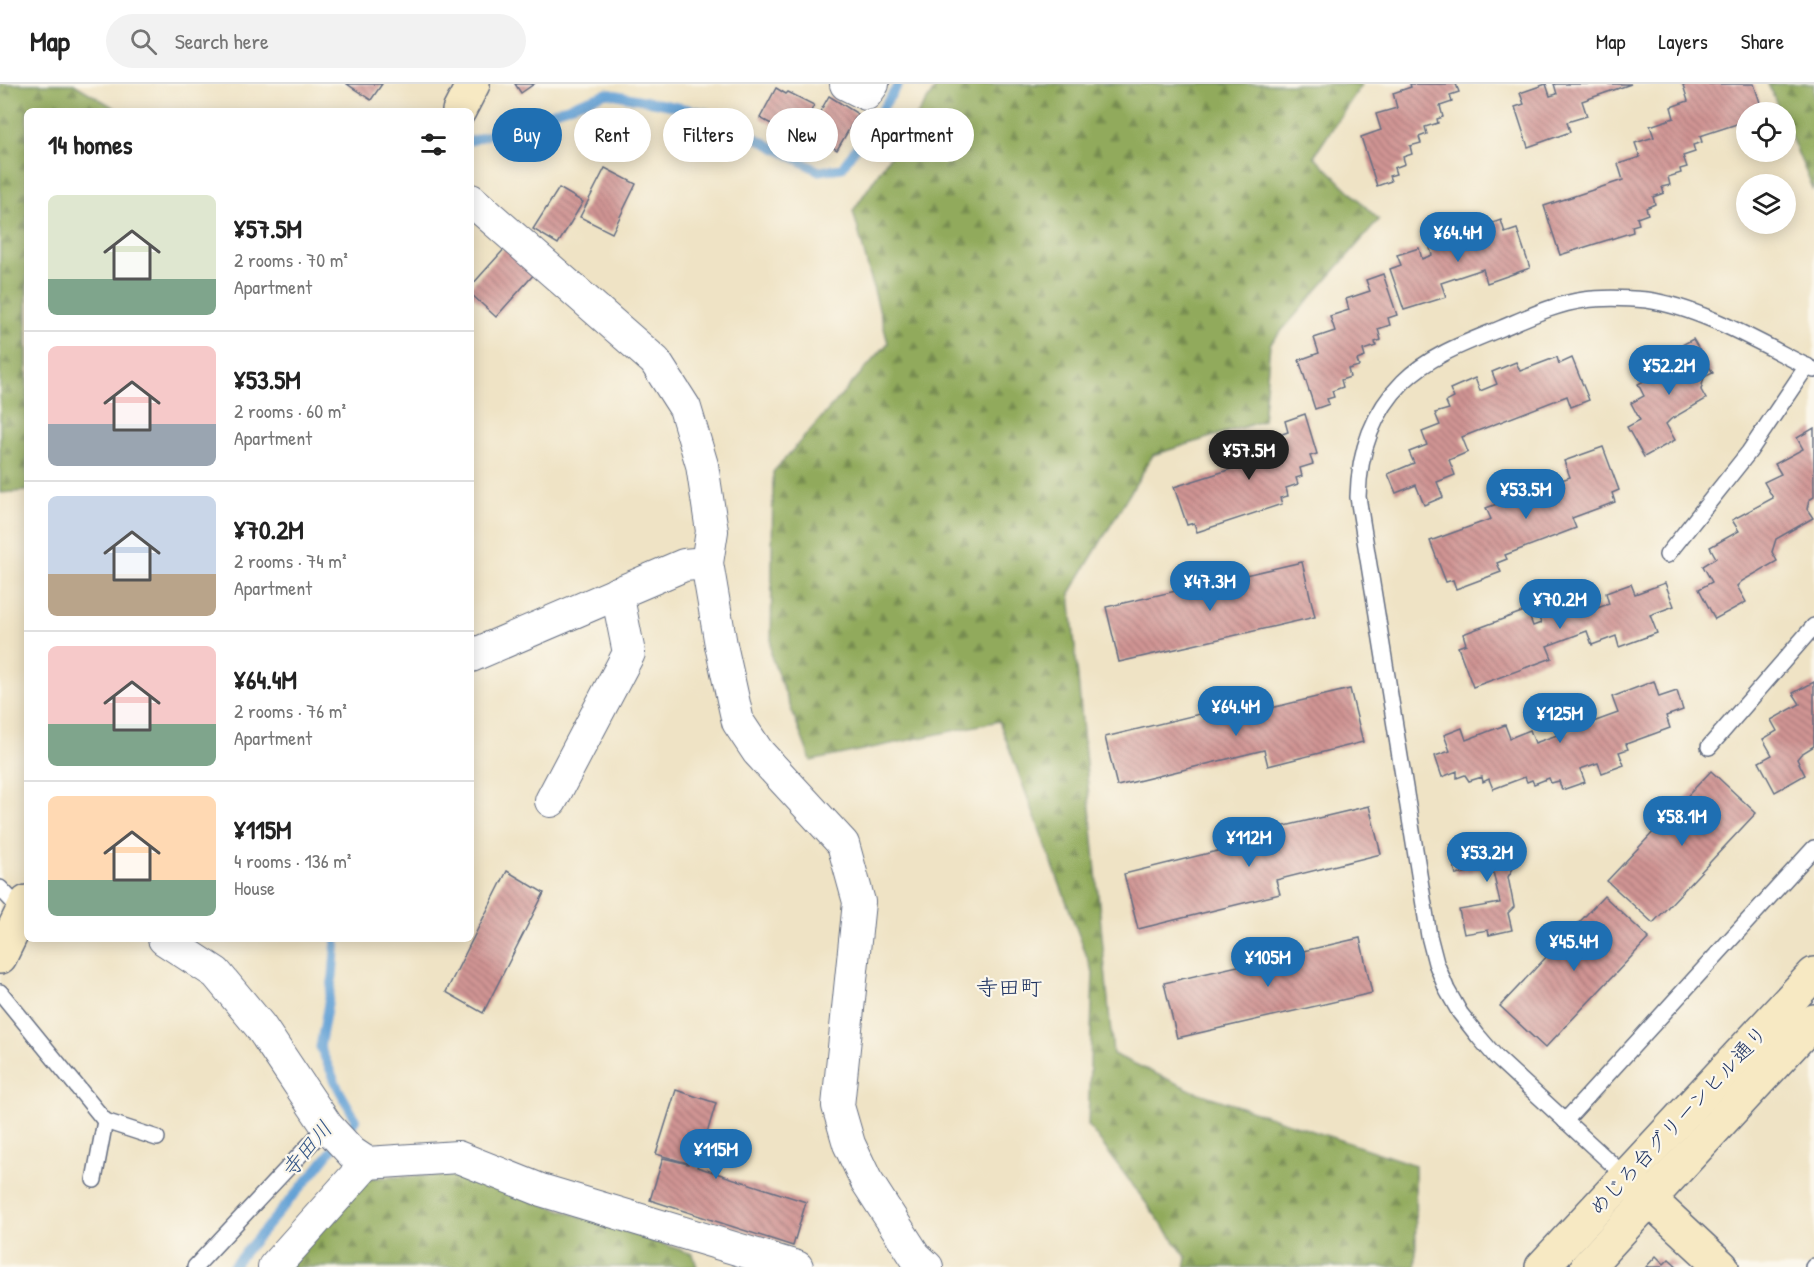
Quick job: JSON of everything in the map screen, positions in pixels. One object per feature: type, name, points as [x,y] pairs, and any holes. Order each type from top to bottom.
[{"type":"street","points":[[461,108],[473,84]]},
{"type":"street","points":[[846,84],[866,94],[873,84]]},
{"type":"street","points":[[474,203],[655,362],[685,408],[702,465],[712,531],[706,563],[738,722],[758,752],[843,844],[859,902],[838,1106],[849,1144],[866,1180],[912,1263]]},
{"type":"street","points":[[474,655],[684,565],[706,563]]},
{"type":"street","points":[[551,801],[629,653],[617,593]]},
{"type":"street","points":[[0,957],[24,908]]},
{"type":"street","points":[[169,942],[216,973],[260,1026],[327,1125],[359,1158],[458,1157],[541,1190],[797,1267]]},
{"type":"street","name":"めじろ台グリーンヒル通り","points":[[1542,1267],[1814,974]]},
{"type":"street","name":"めじろ台グリーンヒル通り","points":[[1587,1267],[1814,1021]]},
{"type":"street","points":[[274,1267],[359,1158]]},
{"type":"street","points":[[1625,1176],[1722,1267]]},
{"type":"lane","points":[[1625,1176],[1496,1057],[1460,1012],[1447,990],[1436,963],[1429,936],[1358,497],[1359,473],[1365,444],[1378,415],[1390,398],[1403,382],[1428,362],[1455,348],[1541,312],[1583,300],[1616,298],[1647,300],[1676,306],[1707,317],[1810,368],[1749,452],[1667,555]]},
{"type":"lane","points":[[1709,747],[1814,626]]},
{"type":"lane","points":[[1565,1121],[1814,848]]},
{"type":"lane","points":[[0,888],[24,905]]},
{"type":"lane","points":[[0,992],[105,1121],[157,1138]]},
{"type":"lane","points":[[94,1180],[105,1121]]},
{"type":"lane","points":[[195,1267],[327,1125]]},
{"type":"green space","points":[[0,84],[74,84],[115,108],[24,108],[24,491],[0,493]]},
{"type":"green space","points":[[938,84],[1362,84],[1314,156],[1379,220],[1270,344],[1263,421],[1153,455],[1070,593],[1113,1054],[1193,1091],[1415,1165],[1416,1267],[1185,1267],[1187,1258],[1088,1125],[1093,973],[999,721],[811,761],[771,656],[773,472],[888,343],[853,211],[886,162],[974,162],[974,108],[922,108]]},
{"type":"green space","points":[[1768,84],[1814,84],[1814,191],[1796,149],[1796,102],[1776,102]]},
{"type":"green space","points":[[456,1175],[693,1254],[697,1267],[286,1267],[365,1178]]},
{"type":"building","points":[[347,84],[382,84],[371,100]]},
{"type":"building","points":[[515,84],[534,84],[521,93]]},
{"type":"building","points":[[1410,84],[1456,84],[1459,92],[1450,95],[1452,102],[1440,106],[1443,117],[1437,119],[1438,123],[1425,127],[1427,134],[1419,137],[1421,143],[1410,146],[1412,154],[1403,157],[1405,164],[1394,168],[1396,174],[1389,176],[1391,181],[1377,186],[1361,137],[1381,130],[1376,114],[1397,108],[1393,93],[1411,87]]},
{"type":"building","points":[[1546,84],[1550,96],[1557,94],[1554,84],[1631,84],[1582,101],[1587,116],[1567,122],[1570,132],[1528,147],[1515,107],[1524,104],[1520,93]]},
{"type":"building","points":[[1754,84],[1760,102],[1736,102],[1736,124],[1700,136],[1702,142],[1693,145],[1695,152],[1683,156],[1687,167],[1680,169],[1681,173],[1668,177],[1670,185],[1662,187],[1664,193],[1653,197],[1655,204],[1646,208],[1648,214],[1637,218],[1639,224],[1632,226],[1633,232],[1560,255],[1544,206],[1623,180],[1618,164],[1640,157],[1635,143],[1654,137],[1650,126],[1674,118],[1671,107],[1688,101],[1683,85]]},
{"type":"building","points":[[776,88],[814,105],[812,108],[766,108],[766,121],[760,118]]},
{"type":"building","points":[[829,96],[850,109],[850,128],[838,148],[838,108],[822,108]]},
{"type":"building","points":[[605,168],[636,184],[612,233],[580,217]]},
{"type":"building","points":[[559,188],[583,202],[558,244],[533,229]]},
{"type":"building","points":[[1501,220],[1505,233],[1517,229],[1530,268],[1487,283],[1483,269],[1441,283],[1446,297],[1404,310],[1390,269],[1401,265],[1397,255],[1419,248],[1422,259],[1432,255],[1429,245],[1471,231],[1474,242],[1482,240],[1479,228]]},
{"type":"building","points":[[507,246],[536,272],[496,317],[474,297],[474,283]]},
{"type":"building","points":[[1383,274],[1397,315],[1388,318],[1390,325],[1378,329],[1381,340],[1375,342],[1376,346],[1363,350],[1365,357],[1357,360],[1359,366],[1348,369],[1350,377],[1341,380],[1343,387],[1332,391],[1334,397],[1327,399],[1329,404],[1315,409],[1299,360],[1319,353],[1314,338],[1335,331],[1330,316],[1349,310],[1346,299],[1370,291],[1366,280]]},
{"type":"building","points":[[1693,339],[1713,373],[1704,377],[1701,390],[1706,399],[1671,419],[1666,424],[1675,440],[1644,457],[1627,427],[1640,420],[1631,403],[1644,396],[1638,384],[1666,369],[1660,357]]},
{"type":"building","points":[[1557,357],[1559,364],[1572,358],[1589,400],[1571,407],[1567,396],[1462,437],[1468,452],[1449,460],[1455,475],[1437,482],[1443,497],[1424,505],[1416,485],[1396,493],[1388,474],[1414,463],[1409,452],[1427,445],[1422,432],[1440,425],[1435,413],[1449,409],[1446,402],[1454,398],[1450,389],[1475,378],[1480,391],[1497,384],[1492,372],[1516,362],[1520,371]]},
{"type":"building","points":[[1305,414],[1317,454],[1310,456],[1313,464],[1300,468],[1302,476],[1296,478],[1298,484],[1286,488],[1288,496],[1280,498],[1282,504],[1197,532],[1194,523],[1187,525],[1174,487],[1273,456],[1268,439],[1288,432],[1285,421]]},
{"type":"building","points":[[1814,428],[1814,497],[1809,500],[1807,509],[1813,518],[1776,539],[1772,552],[1777,561],[1737,586],[1746,602],[1715,619],[1699,589],[1712,582],[1703,566],[1716,558],[1710,547],[1739,531],[1732,520],[1773,498],[1764,482],[1781,474],[1775,464],[1803,449],[1797,438]]},
{"type":"building","points":[[1603,447],[1619,490],[1612,493],[1615,502],[1572,518],[1576,528],[1505,555],[1507,559],[1497,563],[1501,572],[1456,589],[1453,580],[1446,582],[1430,541],[1491,519],[1486,508],[1570,477],[1564,461]]},
{"type":"building","points":[[1302,562],[1315,617],[1119,662],[1106,607]]},
{"type":"building","points":[[1665,583],[1674,606],[1650,615],[1657,633],[1619,647],[1616,636],[1592,645],[1587,631],[1547,646],[1552,658],[1473,687],[1458,647],[1466,644],[1463,634],[1527,610],[1533,626],[1541,623],[1535,608],[1589,587],[1597,608],[1609,604],[1606,593],[1631,584],[1635,594]]},
{"type":"building","points":[[1654,681],[1659,697],[1677,691],[1683,710],[1666,716],[1670,728],[1626,744],[1628,749],[1619,752],[1624,765],[1602,773],[1598,763],[1580,769],[1585,782],[1562,790],[1559,781],[1551,783],[1549,778],[1534,784],[1532,780],[1527,782],[1525,777],[1493,789],[1489,779],[1483,782],[1482,777],[1469,781],[1465,775],[1457,778],[1457,771],[1442,777],[1435,756],[1450,751],[1444,735],[1462,728],[1466,740],[1505,725],[1510,738],[1530,730],[1535,743],[1618,713],[1612,697]]},
{"type":"building","points":[[1814,682],[1814,746],[1797,759],[1805,775],[1775,792],[1759,762],[1772,755],[1763,739],[1777,731],[1771,720],[1800,704],[1793,693]]},
{"type":"building","points":[[1350,689],[1363,742],[1268,766],[1264,750],[1117,786],[1105,737],[1261,699],[1267,709]]},
{"type":"building","points":[[1711,771],[1756,813],[1653,923],[1607,881]]},
{"type":"building","points":[[1369,806],[1381,854],[1276,880],[1280,894],[1138,929],[1124,874],[1258,841],[1256,833]]},
{"type":"building","points":[[1494,835],[1496,846],[1522,853],[1508,877],[1514,907],[1508,913],[1512,930],[1489,935],[1488,930],[1464,934],[1459,910],[1500,903],[1492,867],[1456,875],[1450,845]]},
{"type":"building","points":[[507,871],[544,893],[483,1013],[446,992],[471,942],[474,942],[474,936]]},
{"type":"building","points":[[1604,896],[1649,938],[1545,1048],[1500,1006]]},
{"type":"building","points":[[1360,938],[1372,993],[1177,1038],[1164,983]]},
{"type":"building","points":[[676,1090],[716,1103],[697,1167],[806,1202],[793,1246],[650,1200],[663,1158],[688,1164],[656,1154]]},
{"type":"building","points":[[1656,1256],[1664,1264],[1669,1259],[1678,1267],[1646,1267]]},
{"type":"waterway","name":"寺田川","points":[[474,140],[607,93],[708,113],[819,171],[842,168],[899,84]]},
{"type":"waterway","name":"寺田川","points":[[232,1267],[356,1120],[338,1088],[320,1047],[333,976],[336,942]]},
{"type":"district","name":"寺田町","points":[[1009,987]]}]
